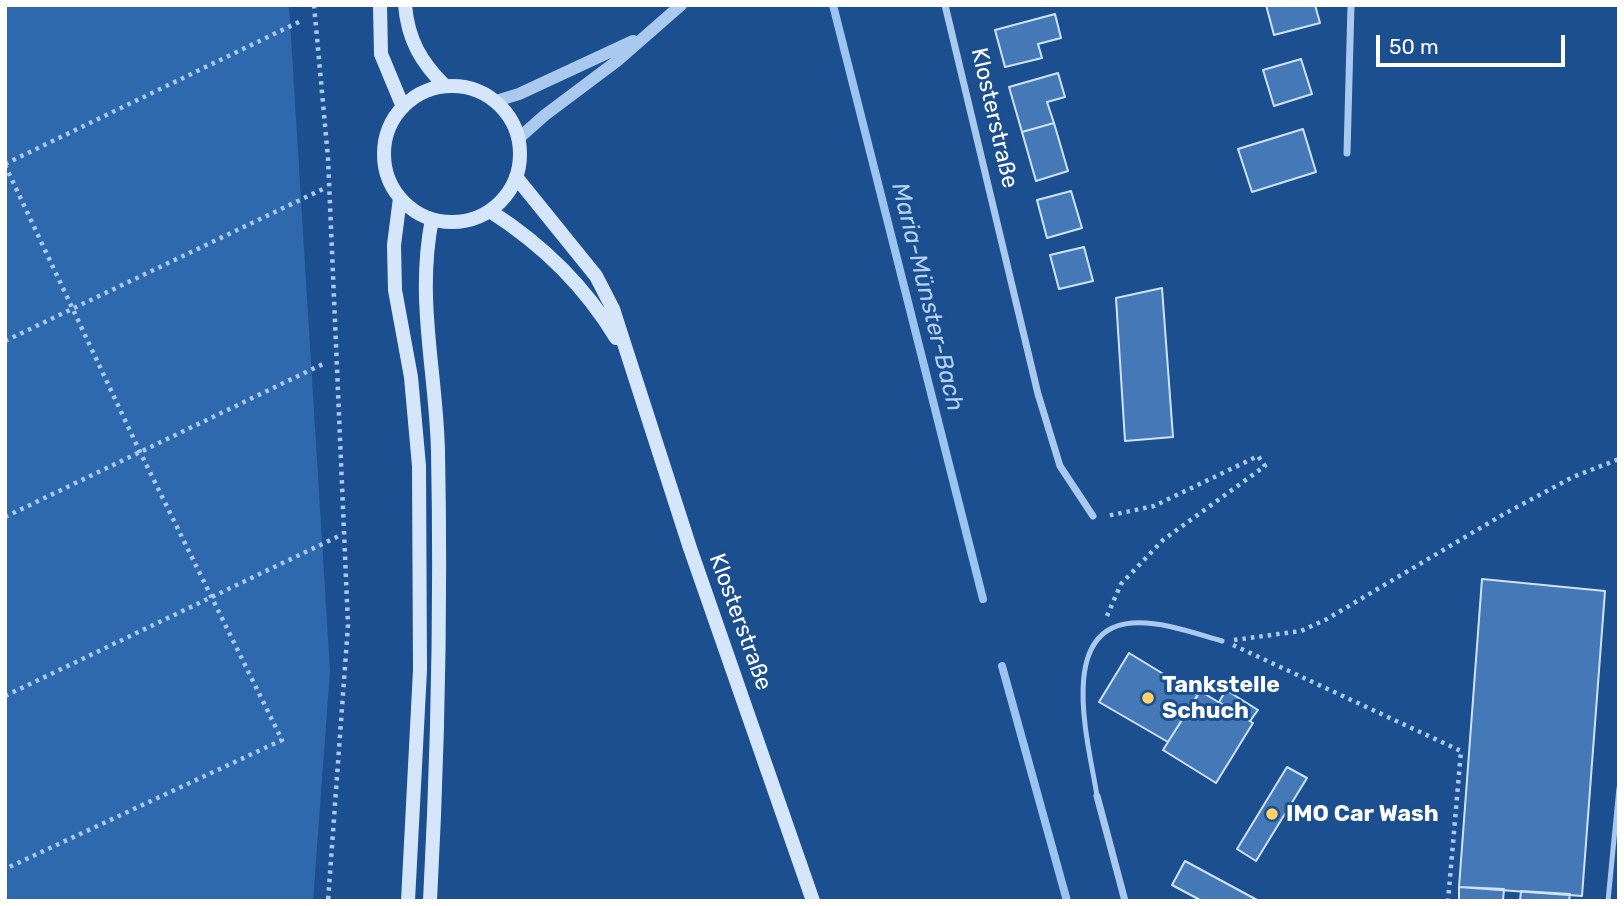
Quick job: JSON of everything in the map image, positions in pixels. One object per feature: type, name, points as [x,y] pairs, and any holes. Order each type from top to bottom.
[{"type":"main road","points":[[380,5],[381,54],[403,107]]},
{"type":"main road","points":[[405,5],[413,45],[428,70],[445,86]]},
{"type":"main road","points":[[445,86],[470,89],[496,101],[510,118],[519,138],[521,158],[516,177],[506,196],[490,211],[455,222],[419,214],[400,198],[388,177],[384,148],[394,119],[403,107],[423,93],[445,86]]},
{"type":"main road","name":"Klosterstraße","points":[[516,177],[596,276],[613,309],[690,548],[813,901]]},
{"type":"main road","points":[[400,198],[394,245],[395,290],[411,377],[419,480],[420,670],[408,901]]},
{"type":"main road","name":"Klosterstraße","points":[[490,211],[517,229],[568,276],[609,325],[628,357]]},
{"type":"main road","points":[[430,901],[441,594],[437,418],[424,273],[432,219]]},
{"type":"street","points":[[519,138],[681,5]]},
{"type":"street","name":"Klosterstraße","points":[[945,5],[1038,394],[1060,466],[1093,516]]},
{"type":"street","points":[[1347,153],[1352,5]]},
{"type":"street","points":[[496,101],[519,94],[649,33]]},
{"type":"street","points":[[1097,796],[1125,901]]},
{"type":"lane","points":[[1097,796],[1083,690],[1084,667],[1097,638],[1110,629],[1132,623],[1154,624],[1222,641]]},
{"type":"lane","points":[[1608,901],[1619,788]]},
{"type":"path","points":[[314,5],[328,158],[348,625],[328,901]]},
{"type":"path","points":[[5,869],[282,740],[140,452],[5,165],[303,20]]},
{"type":"path","points":[[5,341],[323,188]]},
{"type":"path","points":[[5,517],[323,364]]},
{"type":"path","points":[[1093,516],[1119,516],[1154,506],[1258,456],[1265,466],[1163,540],[1135,567],[1121,584],[1097,638]]},
{"type":"path","points":[[1222,641],[1272,637],[1301,631],[1328,620],[1504,514],[1573,477],[1619,459]]},
{"type":"path","points":[[5,696],[339,536]]},
{"type":"path","points":[[1222,641],[1461,751],[1448,901]]},
{"type":"shaded area","points":[[5,5],[289,5],[330,671],[313,901],[5,901]]},
{"type":"building","points":[[1266,5],[1315,5],[1320,23],[1274,35]]},
{"type":"building","points":[[1055,14],[1061,38],[1038,44],[1042,58],[1005,67],[995,30]]},
{"type":"building","points":[[1301,59],[1312,94],[1274,106],[1263,70]]},
{"type":"building","points":[[1058,73],[1065,97],[1047,102],[1054,123],[1022,132],[1009,87]]},
{"type":"building","points":[[1054,123],[1068,171],[1036,181],[1022,132]]},
{"type":"building","points":[[1303,129],[1316,172],[1252,192],[1238,149]]},
{"type":"building","points":[[1071,191],[1082,228],[1047,238],[1037,200]]},
{"type":"building","points":[[1084,247],[1093,281],[1059,289],[1050,255]]},
{"type":"building","points":[[1162,288],[1173,437],[1125,441],[1116,298]]},
{"type":"building","points":[[1482,579],[1605,591],[1582,896],[1459,887]]},
{"type":"building","name":"Tankstelle Schuch","points":[[1129,653],[1198,695],[1168,742],[1099,702]]},
{"type":"building","points":[[1226,690],[1258,710],[1250,721],[1219,702]]},
{"type":"building","points":[[1200,691],[1253,723],[1216,783],[1163,750]]},
{"type":"building","name":"IMO Car Wash","points":[[1287,767],[1307,778],[1256,861],[1237,849]]},
{"type":"building","points":[[1185,861],[1259,901],[1202,901],[1172,885]]},
{"type":"building","points":[[1459,887],[1504,889],[1503,901],[1459,901]]},
{"type":"building","points":[[1521,891],[1570,894],[1569,901],[1520,901]]},
{"type":"waterway","name":"Maria-Münster-Bach","points":[[833,5],[983,599]]},
{"type":"waterway","name":"Maria-Münster-Bach","points":[[1002,666],[1067,901]]},
{"type":"place","name":"Tankstelle Schuch","points":[[1148,698]]},
{"type":"place","name":"IMO Car Wash","points":[[1272,814]]}]
